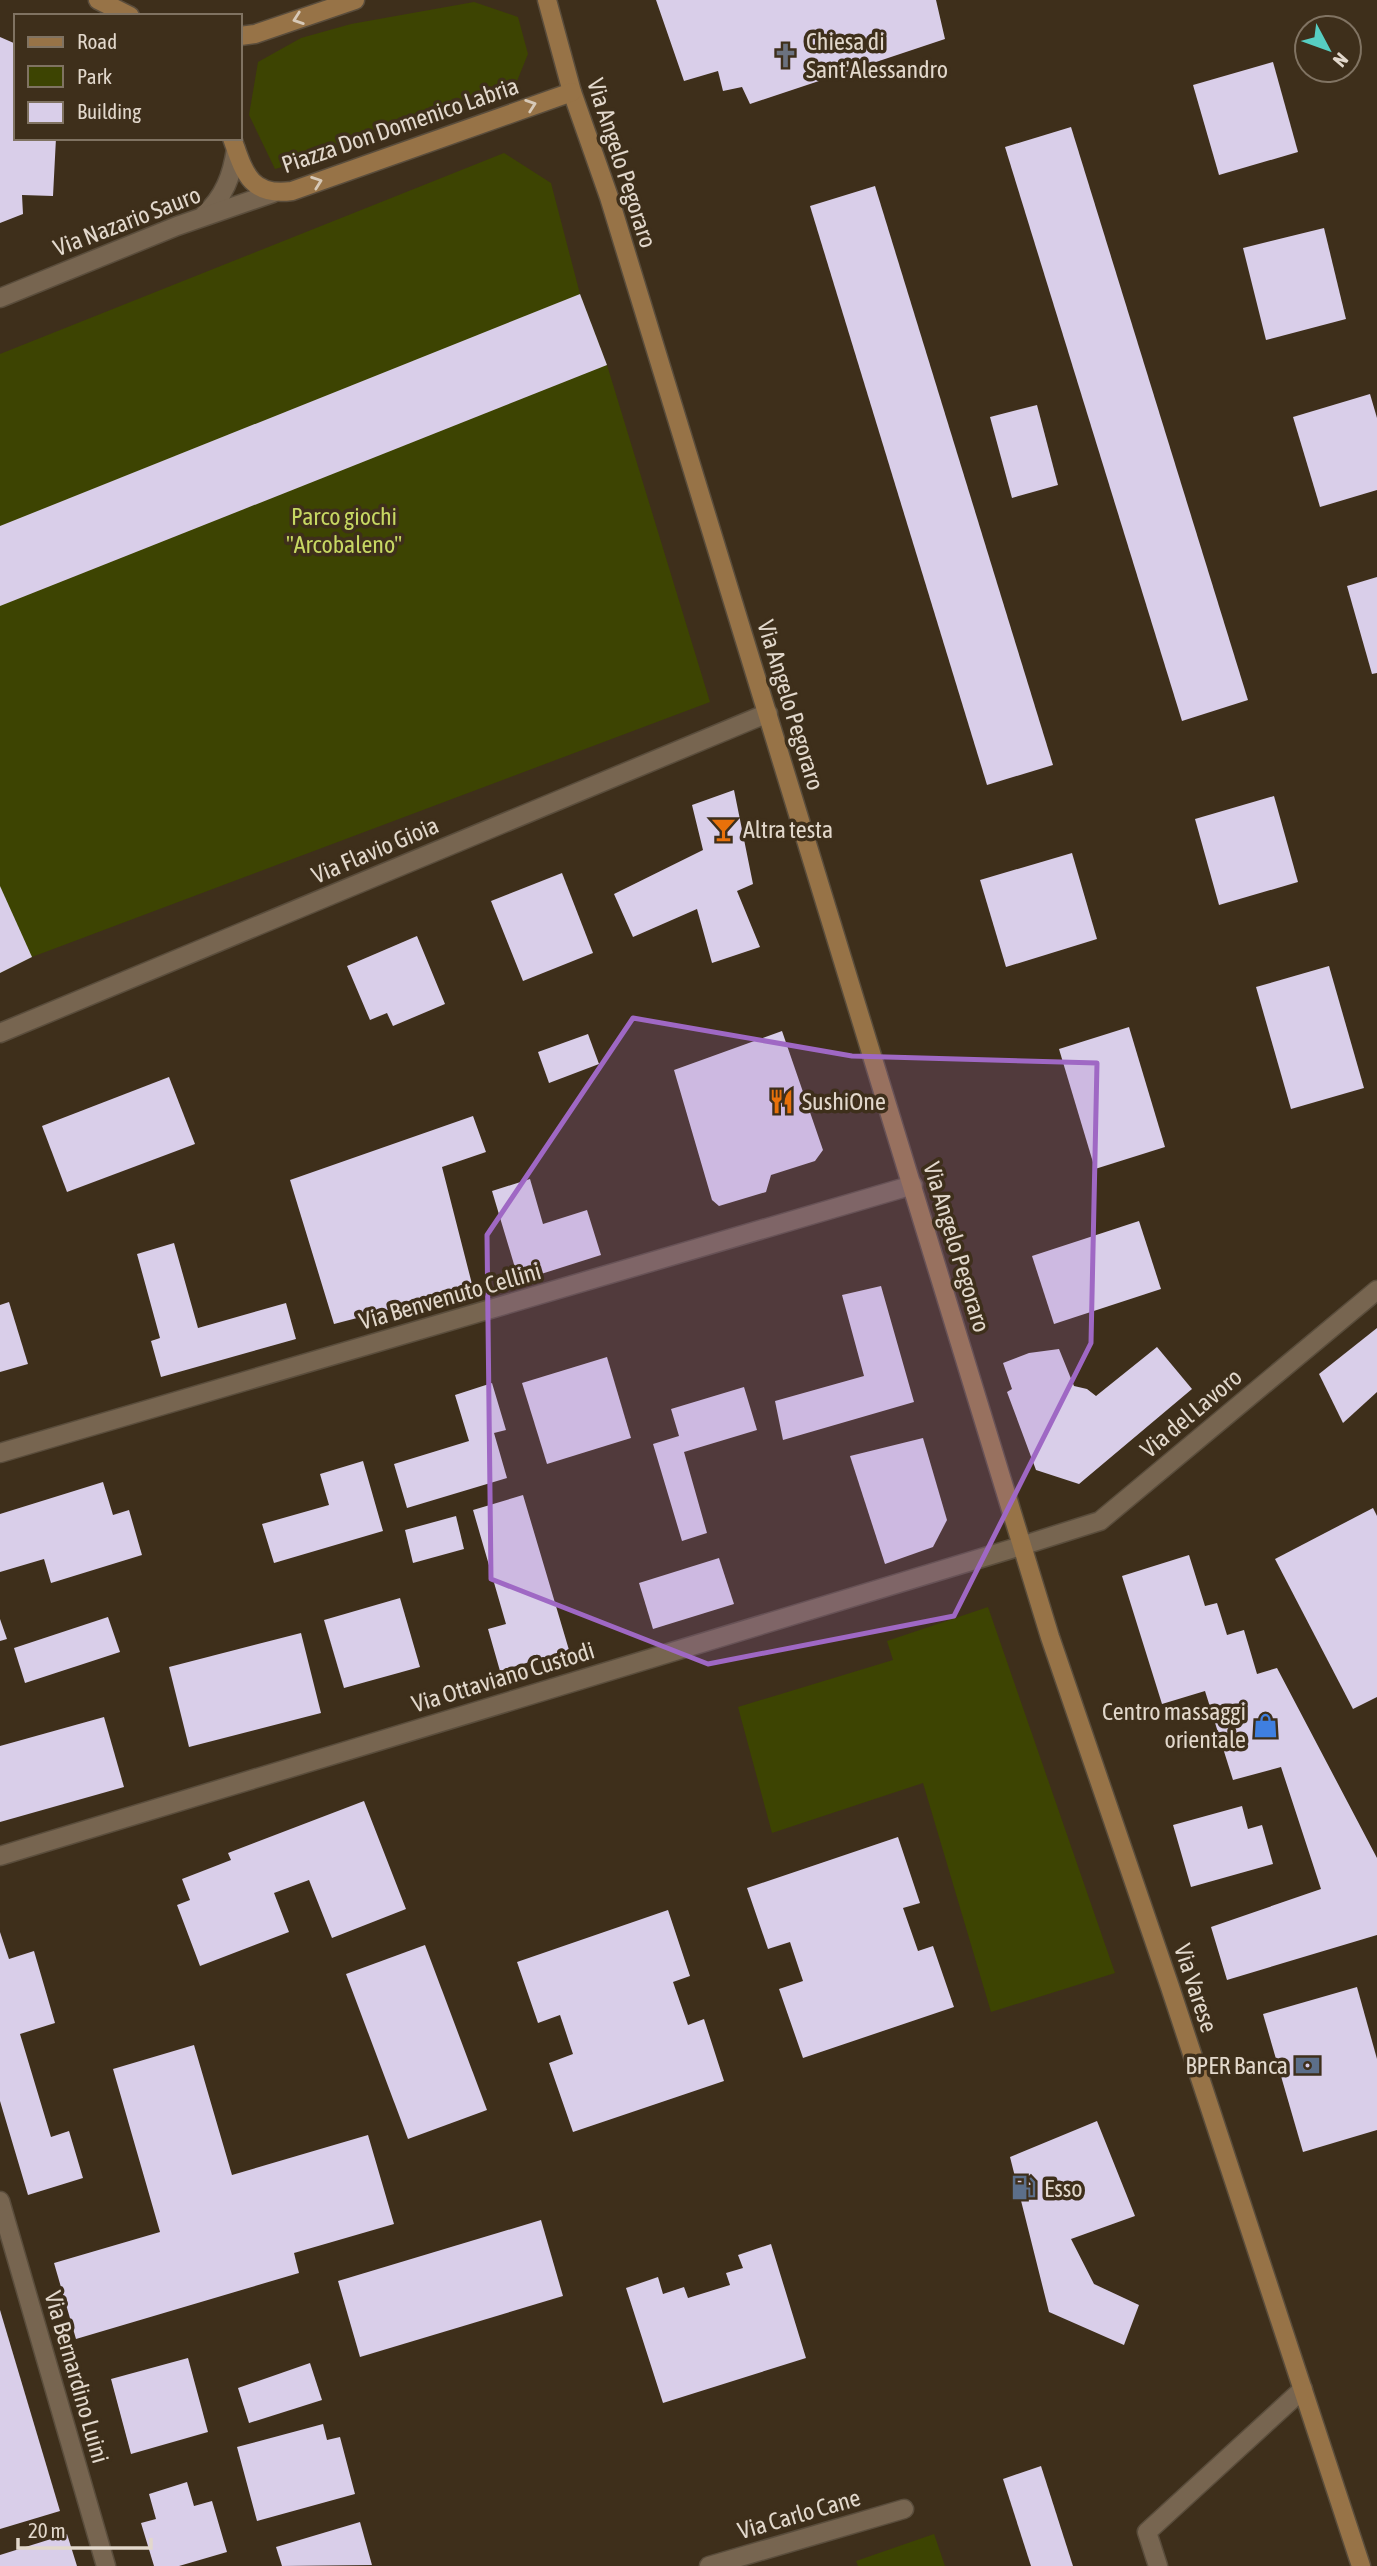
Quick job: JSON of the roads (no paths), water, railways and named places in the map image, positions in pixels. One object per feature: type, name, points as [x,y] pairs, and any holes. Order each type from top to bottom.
[{"type":"main road","points":[[98,0],[126,14]]},
{"type":"main road","points":[[245,38],[355,0]]},
{"type":"main road","name":"Via Angelo Pegoraro","points":[[547,0],[572,92],[609,197],[913,1185],[1021,1546]]},
{"type":"main road","name":"Piazza Don Domenico Labria","points":[[234,144],[249,177],[260,188],[272,193],[292,191],[572,92]]},
{"type":"main road","name":"Via Varese","points":[[1021,1546],[1170,1987],[1360,2566]]},
{"type":"street","points":[[201,218],[212,208],[228,184],[233,168],[234,144]]},
{"type":"street","name":"Via Nazario Sauro","points":[[0,298],[201,218],[272,193]]},
{"type":"street","name":"Via Flavio Gioia","points":[[0,1033],[768,713]]},
{"type":"street","name":"Via Benvenuto Cellini","points":[[0,1453],[913,1185]]},
{"type":"street","name":"Via del Lavoro","points":[[1021,1546],[1100,1521],[1377,1290]]},
{"type":"street","name":"Via Ottaviano Custodi","points":[[0,1856],[1021,1546]]},
{"type":"street","name":"Via Bernardino Luini","points":[[0,2201],[106,2566]]},
{"type":"street","points":[[1158,2566],[1147,2532],[1303,2389]]},
{"type":"street","name":"Via Carlo Cane","points":[[709,2566],[904,2508]]},
{"type":"place","name":"Chiesa di Sant'Alessandro","points":[[786,55]]},
{"type":"place","name":"Altra testa","points":[[723,829]]},
{"type":"place","name":"SushiOne","points":[[782,1101]]},
{"type":"place","name":"Centro massaggi orientale","points":[[1266,1725]]},
{"type":"place","name":"BPER Banca","points":[[1308,2065]]},
{"type":"place","name":"Esso","points":[[1024,2188]]},
{"type":"park label","name":"Parco giochi \"Arcobaleno\"","points":[[344,530]]}]
